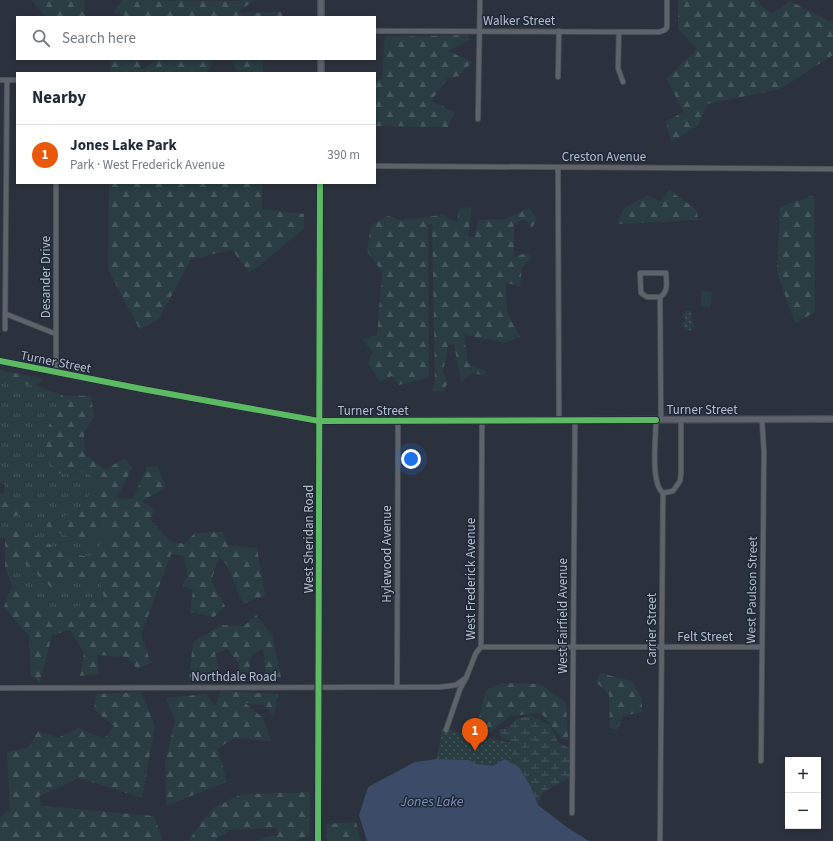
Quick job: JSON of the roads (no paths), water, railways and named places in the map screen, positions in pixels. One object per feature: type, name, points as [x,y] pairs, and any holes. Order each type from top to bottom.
[{"type":"street","points":[[321,0],[321,16]]},
{"type":"street","points":[[478,120],[480,0]]},
{"type":"street","name":"Walker Street","points":[[376,31],[662,32],[667,27],[667,0]]},
{"type":"street","points":[[558,77],[559,32]]},
{"type":"street","points":[[619,32],[618,68],[623,82]]},
{"type":"street","points":[[321,60],[321,72]]},
{"type":"street","points":[[0,80],[16,80]]},
{"type":"street","points":[[5,329],[7,80]]},
{"type":"street","name":"Creston Avenue","points":[[376,166],[833,168]]},
{"type":"street","points":[[558,167],[559,420]]},
{"type":"street","name":"Desander Drive","points":[[56,184],[56,372]]},
{"type":"street","name":"West Sheridan Road","points":[[318,841],[320,184]]},
{"type":"street","name":"Carrier Street","points":[[640,273],[666,273],[665,294],[660,297],[647,297],[641,293],[640,273]]},
{"type":"street","name":"Carrier Street","points":[[660,297],[656,473],[657,484],[660,491],[663,493],[660,841]]},
{"type":"street","points":[[6,314],[56,334]]},
{"type":"street","name":"Turner Street","points":[[0,361],[142,389],[319,421],[833,419]]},
{"type":"street","name":"West Fairfield Avenue","points":[[572,813],[572,647],[575,420]]},
{"type":"street","points":[[663,493],[673,491],[680,481],[680,420]]},
{"type":"street","name":"West Paulson Street","points":[[761,761],[764,452],[762,420]]},
{"type":"street","name":"Hylewood Avenue","points":[[397,687],[398,421]]},
{"type":"street","name":"West Frederick Avenue","points":[[446,730],[460,689],[476,653],[481,647],[482,421]]},
{"type":"street","name":"Felt Street","points":[[481,647],[761,646]]},
{"type":"street","name":"Northdale Road","points":[[0,688],[449,686],[456,685],[466,678]]},
{"type":"water","name":"Jones Lake","points":[[437,759],[468,760],[477,764],[493,766],[504,759],[519,767],[531,787],[538,805],[568,828],[589,841],[367,841],[359,815],[368,787],[415,762]]},
{"type":"place","name":"Jones Lake Park","points":[[475,751]]}]
